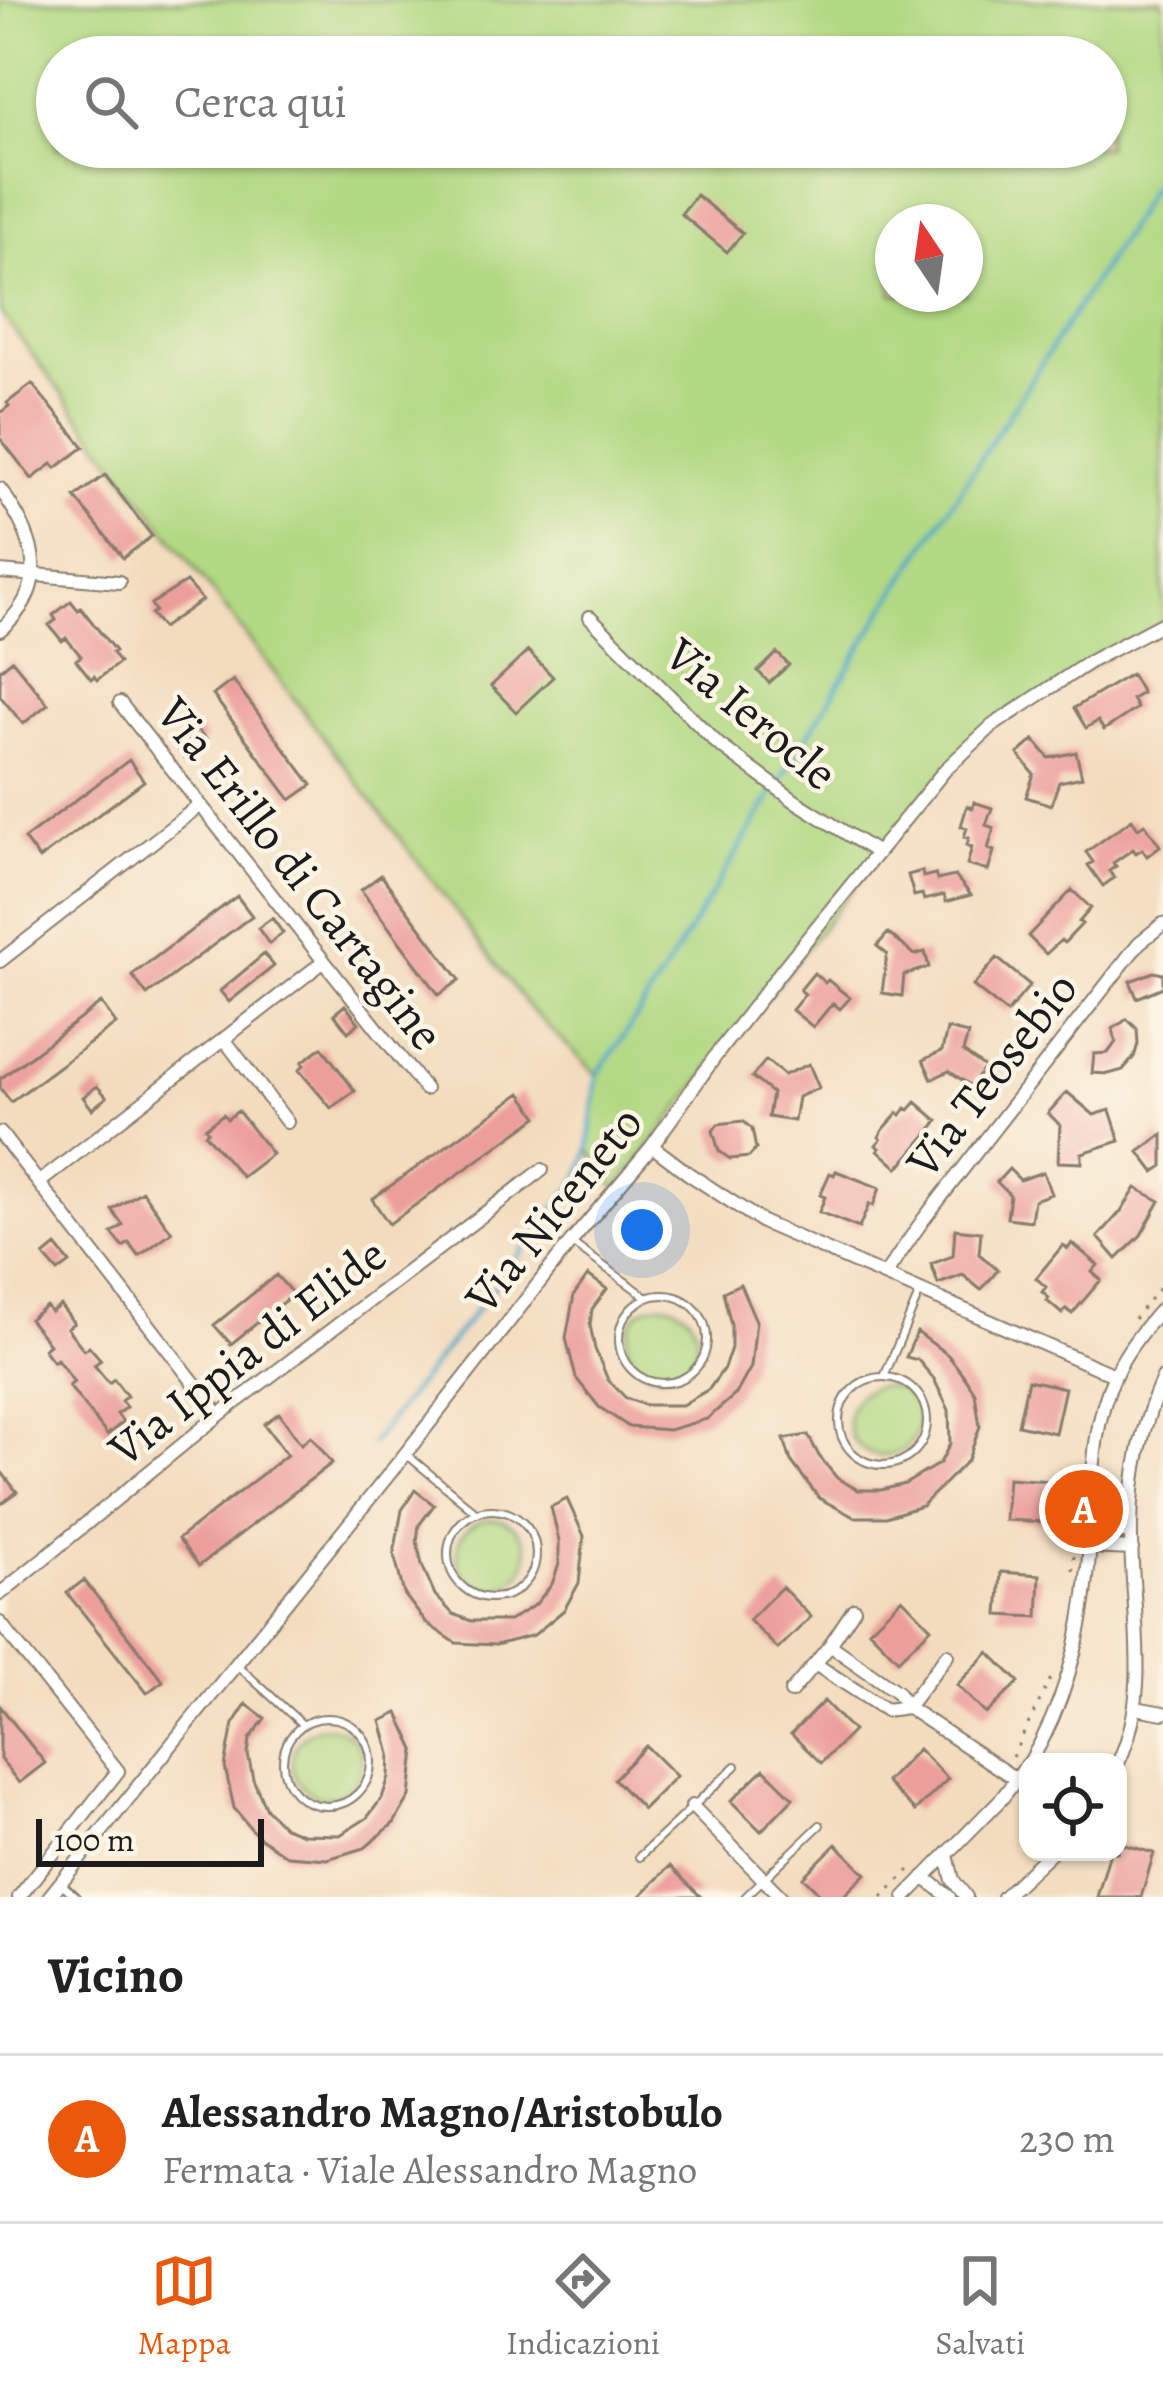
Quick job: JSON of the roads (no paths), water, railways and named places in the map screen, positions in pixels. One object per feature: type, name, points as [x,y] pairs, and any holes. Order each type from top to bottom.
[{"type":"street","points":[[0,489],[23,526],[35,576],[22,608],[0,630]]},
{"type":"street","points":[[0,572],[118,582]]},
{"type":"street","name":"Via Ierocle","points":[[590,617],[718,744],[795,801],[876,852]]},
{"type":"street","name":"Via Niceneto","points":[[49,1897],[652,1146],[719,1051],[946,770],[992,725],[1091,661],[1163,623]]},
{"type":"street","name":"Via Erillo di Cartagine","points":[[120,703],[425,1089]]},
{"type":"street","points":[[0,961],[200,805]]},
{"type":"street","name":"Via Teosebio","points":[[885,1275],[922,1220],[1139,943],[1163,924]]},
{"type":"street","points":[[40,1182],[323,962]]},
{"type":"street","points":[[224,1039],[287,1122]]},
{"type":"street","points":[[0,1133],[219,1415]]},
{"type":"street","points":[[652,1146],[764,1223],[1114,1376]]},
{"type":"street","name":"Via Ippia di Elide","points":[[0,1594],[219,1415],[542,1170]]},
{"type":"street","points":[[1035,1753],[1055,1717],[1083,1611],[1098,1439],[1114,1376],[1163,1307]]},
{"type":"street","points":[[1121,1753],[1136,1708],[1131,1532],[1139,1444],[1163,1378]]},
{"type":"street","points":[[1090,1540],[1131,1532]]},
{"type":"street","points":[[1090,1540],[1132,1549]]},
{"type":"street","points":[[791,1692],[854,1609]]},
{"type":"street","points":[[0,1623],[135,1788]]},
{"type":"street","points":[[830,1645],[897,1692],[907,1707],[1018,1780],[947,1855],[920,1871],[905,1897]]},
{"type":"street","points":[[815,1664],[886,1711],[907,1707],[947,1655]]},
{"type":"street","points":[[1136,1708],[1163,1713]]},
{"type":"street","points":[[20,1897],[118,1771]]},
{"type":"street","points":[[692,1807],[781,1897]]},
{"type":"street","points":[[947,1855],[953,1880],[966,1897]]},
{"type":"street","points":[[1003,1897],[1042,1861]]},
{"type":"street","points":[[920,1871],[949,1897]]},
{"type":"lane","points":[[571,1242],[648,1298],[678,1298],[701,1318],[706,1347],[691,1373],[677,1381],[650,1382],[628,1366],[621,1354],[619,1341],[626,1315],[648,1298]]},
{"type":"lane","points":[[884,1377],[920,1292]]},
{"type":"lane","points":[[884,1377],[910,1386],[926,1410],[927,1424],[917,1450],[906,1459],[879,1465],[852,1452],[839,1425],[846,1397],[856,1386],[884,1377]]},
{"type":"lane","points":[[406,1453],[477,1513]]},
{"type":"lane","points":[[492,1510],[521,1520],[536,1546],[530,1576],[507,1595],[494,1598],[467,1591],[451,1569],[450,1542],[465,1519],[477,1513],[492,1510]]},
{"type":"lane","points":[[235,1664],[303,1725]]},
{"type":"lane","points":[[332,1719],[358,1731],[367,1743],[370,1772],[364,1785],[342,1804],[314,1804],[301,1798],[284,1775],[286,1747],[303,1725],[332,1719]]},
{"type":"lane","points":[[639,1857],[736,1766]]},
{"type":"lane","points":[[746,1897],[820,1825]]},
{"type":"lane","points":[[60,1883],[76,1897]]},
{"type":"waterway","points":[[779,783],[1163,167]]},
{"type":"waterway","points":[[371,1444],[580,1177],[589,1149],[597,1075],[773,793]]},
{"type":"place","name":"Alessandro Magno/Aristobulo","points":[[1084,1509]]}]
